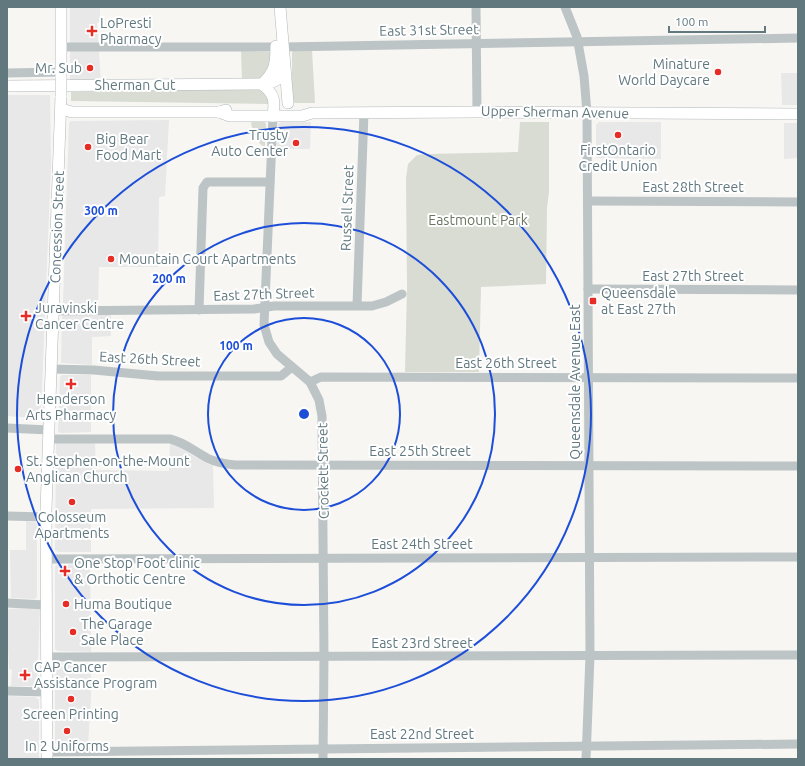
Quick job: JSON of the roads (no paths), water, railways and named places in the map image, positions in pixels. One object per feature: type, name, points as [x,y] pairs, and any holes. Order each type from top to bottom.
[{"type":"main road","name":"Concession Street","points":[[47,755],[46,517],[61,109],[61,7]]},
{"type":"main road","points":[[262,84],[269,78],[274,69],[279,47],[280,7]]},
{"type":"main road","points":[[279,47],[284,59],[288,103]]},
{"type":"main road","points":[[262,84],[275,82],[279,79],[283,70],[284,59]]},
{"type":"main road","points":[[262,84],[275,87],[288,103],[295,108],[307,111]]},
{"type":"main road","points":[[262,84],[272,94],[274,100],[273,113]]},
{"type":"main road","name":"Sherman Cut","points":[[7,86],[262,84]]},
{"type":"main road","name":"Upper Sherman Avenue","points":[[61,109],[72,112],[219,112],[230,116],[307,111],[798,114]]},
{"type":"street","points":[[476,7],[477,112]]},
{"type":"street","name":"Queensdale Avenue East","points":[[565,7],[574,27],[578,42],[584,76],[587,113],[590,656],[586,759]]},
{"type":"street","name":"East 31st Street","points":[[61,47],[279,47],[798,38]]},
{"type":"street","points":[[7,73],[61,75]]},
{"type":"street","name":"Russell Street","points":[[357,305],[364,112]]},
{"type":"street","name":"Crockett Street","points":[[273,113],[264,325],[269,342],[277,354],[310,382],[321,404],[324,657],[323,754]]},
{"type":"street","points":[[199,310],[203,188],[207,182],[270,182]]},
{"type":"street","name":"East 28th Street","points":[[588,201],[798,202]]},
{"type":"street","name":"East 27th Street","points":[[588,289],[798,290]]},
{"type":"street","name":"East 27th Street","points":[[54,311],[254,309],[274,306],[379,305],[402,294]]},
{"type":"street","name":"East 26th Street","points":[[51,370],[94,370],[158,376],[281,376],[292,367]]},
{"type":"street","name":"East 26th Street","points":[[310,382],[321,377],[798,378]]},
{"type":"street","name":"East 25th Street","points":[[7,428],[49,434],[170,439],[178,441],[205,457],[234,465],[798,466]]},
{"type":"street","points":[[7,516],[46,517]]},
{"type":"street","name":"East 24th Street","points":[[46,559],[345,557],[798,557]]},
{"type":"street","points":[[7,603],[46,605]]},
{"type":"street","name":"East 23rd Street","points":[[47,657],[798,655]]},
{"type":"street","points":[[7,691],[47,692]]},
{"type":"street","name":"East 22nd Street","points":[[47,755],[323,754],[373,748],[798,744]]},
{"type":"place","name":"LoPresti Pharmacy","points":[[92,31]]},
{"type":"place","name":"Mr. Sub","points":[[90,68]]},
{"type":"place","name":"Minature World Daycare","points":[[718,72]]},
{"type":"place","name":"FirstOntario Credit Union","points":[[618,135]]},
{"type":"place","name":"Trusty Auto Center","points":[[296,143]]},
{"type":"place","name":"Big Bear Food Mart","points":[[88,147]]},
{"type":"place","name":"Mountain Court Apartments","points":[[111,259]]},
{"type":"place","name":"Queensdale at East 27th","points":[[593,301]]},
{"type":"place","name":"Juravinski Cancer Centre","points":[[26,316]]},
{"type":"place","name":"Henderson Arts Pharmacy","points":[[71,384]]},
{"type":"place","name":"St. Stephen-on-the-Mount Anglican Church","points":[[18,469]]},
{"type":"place","name":"Colosseum Apartments","points":[[72,502]]},
{"type":"place","name":"One Stop Foot clinic & Orthotic Centre","points":[[65,571]]},
{"type":"place","name":"Huma Boutique","points":[[66,604]]},
{"type":"place","name":"The Garage Sale Place","points":[[73,632]]},
{"type":"place","name":"CAP Cancer Assistance Program","points":[[25,675]]},
{"type":"place","name":"Screen Printing","points":[[71,699]]},
{"type":"place","name":"In 2 Uniforms","points":[[67,731]]},
{"type":"park label","name":"Eastmount Park","points":[[478,220]]}]
